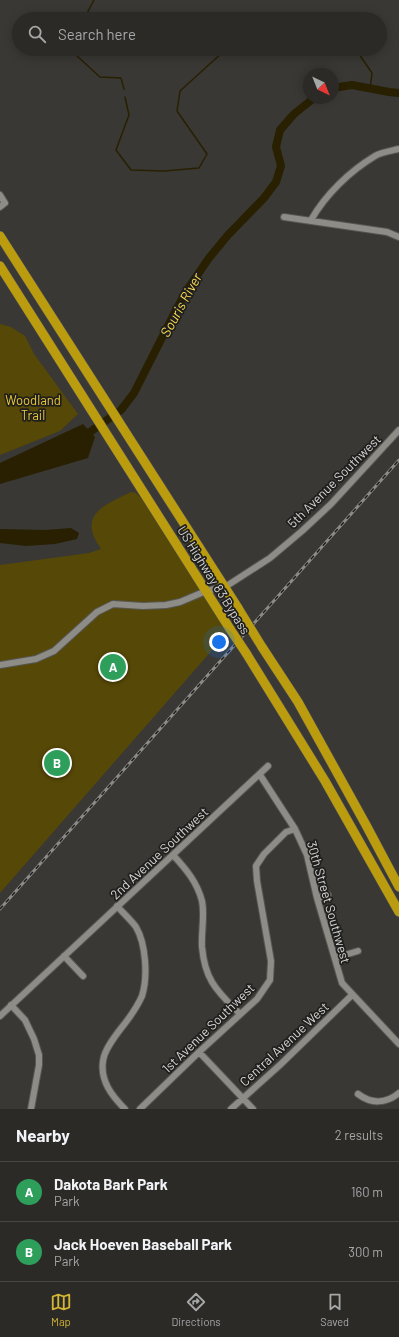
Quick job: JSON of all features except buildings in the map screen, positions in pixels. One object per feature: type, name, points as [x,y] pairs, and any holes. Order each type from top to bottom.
[{"type":"highway","name":"US Highway 83 Bypass","points":[[0,236],[298,702],[399,887]]},
{"type":"highway","name":"US Highway 83 Bypass","points":[[0,266],[246,653],[325,781],[399,912]]},
{"type":"street","points":[[311,220],[330,193],[356,170],[376,156],[399,149]]},
{"type":"street","points":[[0,195],[2,205]]},
{"type":"street","points":[[284,216],[386,232],[399,237]]},
{"type":"street","name":"5th Avenue Southwest","points":[[225,587],[270,558],[302,531],[331,504],[399,430]]},
{"type":"street","points":[[0,665],[36,659],[54,651],[97,612],[113,604],[143,606],[166,605],[180,602],[206,591],[225,587]]},
{"type":"street","name":"2nd Avenue Southwest","points":[[0,1016],[268,766]]},
{"type":"street","name":"30th Street Southwest","points":[[260,774],[295,829],[307,855],[317,898],[342,984],[399,1044]]},
{"type":"street","name":"1st Avenue Southwest","points":[[140,1109],[257,999],[270,980],[271,961],[257,881],[256,866],[264,854],[286,832],[295,829]]},
{"type":"street","points":[[173,855],[194,879],[202,902],[202,947],[206,966],[212,982],[222,996],[240,1014]]},
{"type":"street","points":[[317,898],[328,895]]},
{"type":"street","points":[[117,906],[136,927],[144,950],[145,968],[145,981],[142,995],[136,1008],[110,1045],[103,1060],[102,1069],[107,1086],[114,1099],[125,1109]]},
{"type":"street","points":[[335,958],[358,951]]},
{"type":"street","points":[[64,956],[83,976]]},
{"type":"street","name":"Central Avenue West","points":[[231,1109],[352,995]]},
{"type":"street","points":[[12,1005],[25,1020],[39,1055],[39,1065],[31,1109]]},
{"type":"street","points":[[199,1052],[252,1109]]},
{"type":"street","points":[[358,1094],[364,1099],[372,1102],[379,1102],[391,1099],[399,1093]]},
{"type":"green space","name":"Woodland Trail","points":[[0,324],[11,327],[25,336],[34,354],[78,414],[60,431],[0,455]]},
{"type":"green space","points":[[131,492],[136,493],[141,498],[200,587],[227,633],[0,893],[0,565],[89,553],[101,549],[96,542],[92,531],[92,523],[95,516],[106,505]]},
{"type":"shaded area","points":[[83,424],[95,437],[88,458],[0,484],[0,463]]},
{"type":"shaded area","points":[[71,528],[79,533],[77,539],[55,544],[26,546],[0,543],[0,529],[45,530]]},
{"type":"waterway","points":[[88,12],[94,0]]},
{"type":"waterway","points":[[77,56],[100,77],[121,78],[124,89]]},
{"type":"waterway","points":[[125,97],[129,115],[116,150],[131,170],[164,171],[199,168],[207,154],[177,111],[180,91],[218,56]]},
{"type":"waterway","points":[[360,56],[372,73],[370,89]]},
{"type":"waterway","name":"Souris River","points":[[339,87],[352,85],[399,93]]},
{"type":"waterway","name":"Souris River","points":[[81,436],[90,432],[121,410],[134,393],[187,290],[209,258],[228,235],[264,198],[276,182],[281,166],[276,147],[280,130],[294,114],[306,104]]},
{"type":"railway","points":[[0,909],[399,460]]},
{"type":"place","name":"Dakota Bark Park","points":[[113,667]]},
{"type":"place","name":"Jack Hoeven Baseball Park","points":[[57,763]]}]
